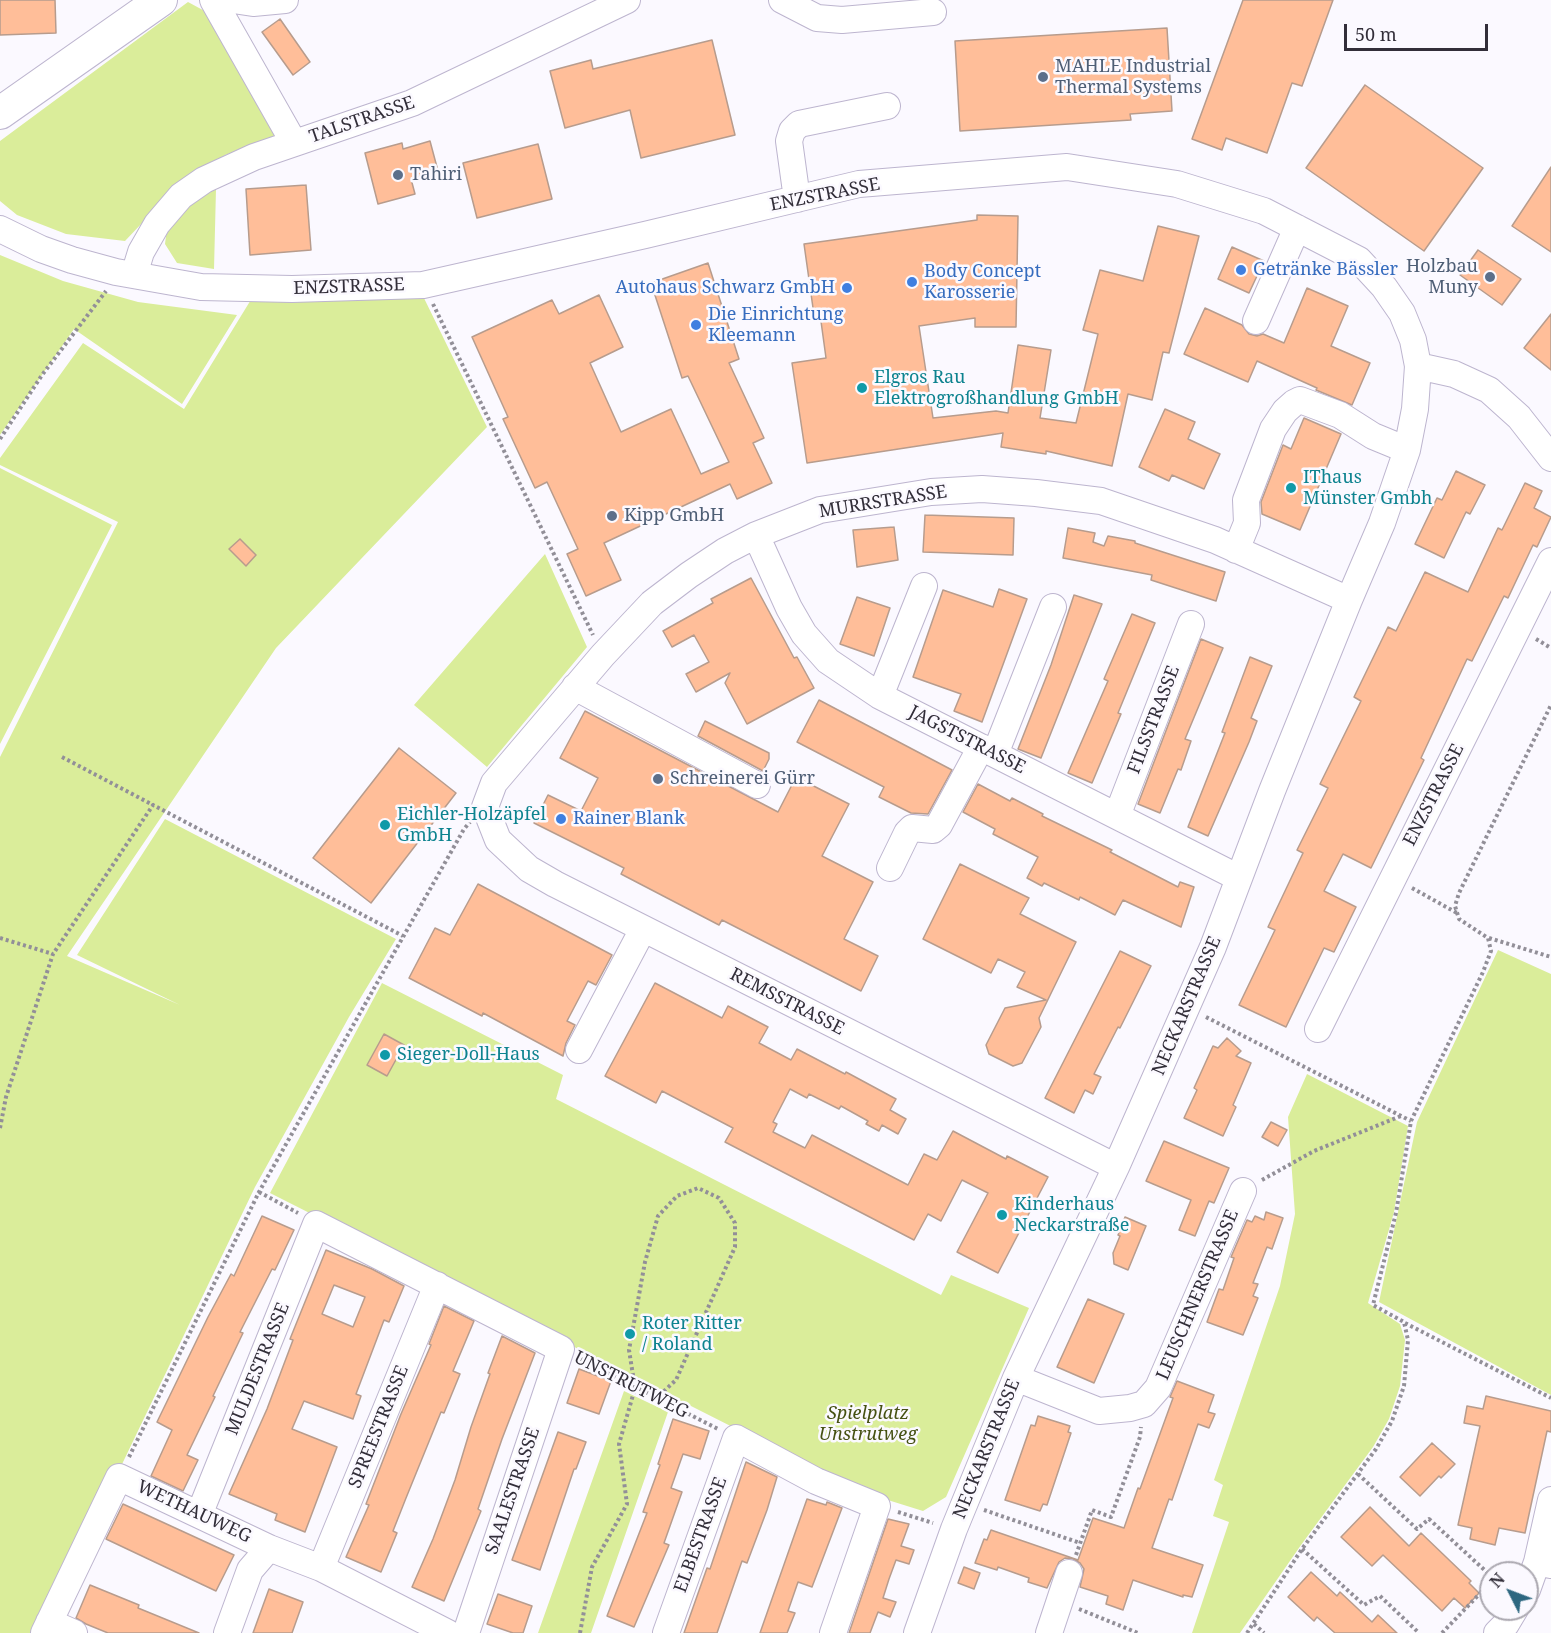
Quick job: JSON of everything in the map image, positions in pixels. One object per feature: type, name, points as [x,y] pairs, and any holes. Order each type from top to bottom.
[{"type":"main road","points":[[0,113],[162,0]]},
{"type":"street","points":[[213,0],[294,143]]},
{"type":"street","points":[[233,0],[253,3],[285,0]]},
{"type":"street","name":"TALSTRASSE","points":[[125,274],[157,224],[181,196],[204,180],[254,157],[412,103],[627,0]]},
{"type":"street","points":[[782,0],[818,18],[842,21],[933,12]]},
{"type":"street","points":[[797,200],[789,141],[792,131],[799,124],[887,106]]},
{"type":"street","name":"ENZSTRASSE","points":[[0,230],[61,256],[125,274],[201,287],[292,290],[423,285],[859,184],[1067,167],[1177,184],[1264,211],[1359,260],[1384,286],[1402,313],[1413,340],[1418,366]]},
{"type":"street","points":[[1256,321],[1297,228]]},
{"type":"street","points":[[1418,366],[1454,374],[1489,390],[1518,417],[1551,458]]},
{"type":"street","name":"NECKARSTRASSE","points":[[918,1633],[954,1529],[1016,1378],[1116,1167],[1188,1007],[1349,600],[1383,523],[1407,450],[1415,409],[1418,366]]},
{"type":"street","points":[[1236,550],[1247,523],[1246,500],[1269,439],[1285,411],[1294,403],[1300,400],[1340,415],[1373,436],[1407,450]]},
{"type":"street","name":"MURRSTRASSE","points":[[485,807],[494,783],[603,655],[661,596],[725,551],[756,535],[820,510],[931,492],[982,489],[1101,501],[1215,540],[1349,600]]},
{"type":"street","name":"JAGSTSTRASSE","points":[[756,535],[789,608],[804,634],[828,661],[880,696],[1239,878]]},
{"type":"street","name":"ENZSTRASSE","points":[[1317,1029],[1551,561]]},
{"type":"street","points":[[880,696],[924,586]]},
{"type":"street","points":[[890,868],[907,833],[912,828],[933,830],[939,825],[988,751],[1053,607]]},
{"type":"street","name":"FILSSTRASSE","points":[[1117,816],[1191,624]]},
{"type":"street","points":[[575,687],[757,786]]},
{"type":"street","name":"REMSSTRASSE","points":[[485,807],[498,840],[529,869],[555,884],[1116,1167]]},
{"type":"street","points":[[579,1050],[644,929]]},
{"type":"street","name":"LEUSCHNERSTRASSE","points":[[1144,1404],[1158,1388],[1243,1191]]},
{"type":"street","name":"UNSTRUTWEG","points":[[316,1224],[561,1349]]},
{"type":"street","name":"MULDESTRASSE","points":[[199,1515],[316,1224]]},
{"type":"street","name":"SPREESTRASSE","points":[[321,1568],[437,1285]]},
{"type":"street","name":"SAALESTRASSE","points":[[466,1633],[561,1349]]},
{"type":"street","points":[[1016,1378],[1099,1411],[1130,1408],[1144,1404]]},
{"type":"street","points":[[736,1438],[816,1480],[877,1506],[833,1633]]},
{"type":"street","name":"ELBESTRASSE","points":[[666,1633],[736,1438]]},
{"type":"street","points":[[74,1633],[47,1628],[119,1477]]},
{"type":"street","name":"WETHAUWEG","points":[[119,1477],[269,1548],[321,1568],[448,1633]]},
{"type":"street","points":[[1544,1563],[1551,1500]]},
{"type":"street","points":[[227,1633],[250,1570],[269,1548]]},
{"type":"street","points":[[1049,1633],[1069,1573]]},
{"type":"street","points":[[1497,1633],[1508,1621]]},
{"type":"path","points":[[0,439],[42,375],[103,296],[125,274]]},
{"type":"path","points":[[423,285],[603,655]]},
{"type":"path","points":[[1551,705],[1459,893],[1455,906],[1459,920],[1488,938],[1551,957]]},
{"type":"path","points":[[62,757],[403,936]]},
{"type":"path","points":[[0,1128],[6,1097],[52,954],[153,805]]},
{"type":"path","points":[[119,1477],[259,1192],[464,829],[485,807]]},
{"type":"path","points":[[1393,878],[1457,913]]},
{"type":"path","points":[[0,938],[52,954]]},
{"type":"path","points":[[1488,938],[1491,951],[1483,972],[1411,1122],[1396,1213],[1373,1305],[1551,1398]]},
{"type":"path","points":[[1188,1007],[1411,1122]]},
{"type":"path","points":[[1243,1191],[1314,1151],[1401,1116]]},
{"type":"path","points":[[580,1633],[592,1567],[627,1504],[619,1444],[635,1388],[629,1350],[645,1262],[658,1216],[677,1196],[698,1188],[719,1198],[735,1223],[735,1247],[676,1380],[663,1392],[635,1388]]},
{"type":"path","points":[[259,1192],[316,1224]]},
{"type":"path","points":[[1247,1633],[1302,1549],[1376,1449],[1392,1420],[1404,1386],[1408,1340],[1404,1322]]},
{"type":"path","name":"UNSTRUTWEG","points":[[561,1349],[736,1438]]},
{"type":"path","points":[[1069,1573],[1092,1510],[1112,1517],[1140,1437],[1144,1404]]},
{"type":"path","points":[[1358,1474],[1417,1529],[1429,1519],[1479,1565]]},
{"type":"path","points":[[965,1504],[1080,1543]]},
{"type":"path","points":[[877,1506],[954,1529]]},
{"type":"path","points":[[1302,1549],[1364,1605],[1380,1596],[1419,1633]]},
{"type":"path","points":[[1442,1633],[1479,1594]]},
{"type":"path","points":[[1059,1601],[1138,1633]]},
{"type":"path","points":[[1254,1624],[1264,1633]]},
{"type":"green space","points":[[188,2],[212,15],[283,136],[225,155],[180,183],[125,241],[66,234],[17,215],[0,201],[0,141]]},
{"type":"green space","points":[[216,189],[214,269],[177,263],[165,244],[167,228],[182,205]]},
{"type":"green space","points":[[0,255],[63,281],[138,302],[237,315],[182,404],[74,329],[0,435]]},
{"type":"green space","points":[[421,292],[487,427],[276,648],[67,956],[180,1005],[77,955],[165,819],[396,939],[349,1017],[255,1187],[41,1633],[0,1633],[0,757],[118,522],[0,465],[0,458],[83,343],[184,409],[252,298]]},
{"type":"green space","points":[[0,468],[112,525],[0,744]]},
{"type":"green space","points":[[545,554],[587,647],[487,767],[414,705]]},
{"type":"green space","points":[[1498,950],[1551,974],[1551,1395],[1379,1302],[1417,1122]]},
{"type":"green space","name":"Spielplatz Unstrutweg","points":[[382,983],[563,1075],[556,1099],[941,1295],[951,1275],[1029,1308],[946,1497],[923,1511],[859,1491],[270,1193]]},
{"type":"green space","points":[[1307,1074],[1408,1126],[1394,1212],[1368,1303],[1400,1324],[1405,1340],[1400,1386],[1389,1419],[1373,1447],[1240,1633],[1192,1633],[1229,1522],[1213,1516],[1223,1485],[1214,1480],[1280,1286],[1295,1214],[1288,1117]]},
{"type":"green space","points":[[624,1391],[668,1412],[591,1633],[538,1633]]},
{"type":"building","points":[[0,0],[55,0],[56,33],[0,35]]},
{"type":"building","points":[[1243,0],[1333,0],[1302,86],[1292,83],[1267,153],[1226,138],[1222,150],[1192,139]]},
{"type":"building","points":[[280,19],[310,62],[293,75],[262,32]]},
{"type":"building","name":"MAHLE Industrial Thermal Systems","points":[[1167,28],[1172,111],[1130,114],[1131,120],[960,131],[955,41]]},
{"type":"building","points":[[712,40],[735,135],[641,158],[630,110],[565,128],[550,71],[591,60],[593,69]]},
{"type":"building","points":[[1365,85],[1483,168],[1424,251],[1306,168]]},
{"type":"building","name":"Tahiri","points":[[430,141],[438,171],[411,179],[415,194],[378,204],[365,153],[402,143],[403,149]]},
{"type":"building","points":[[538,144],[552,199],[477,218],[463,163]]},
{"type":"building","points":[[1551,167],[1551,252],[1512,226]]},
{"type":"building","points":[[306,185],[311,250],[250,255],[246,189]]},
{"type":"building","points":[[977,215],[1018,216],[1016,327],[975,327],[975,318],[919,326],[933,418],[996,411],[1008,413],[1018,345],[1051,350],[1040,418],[1076,423],[1098,334],[1083,330],[1100,270],[1143,281],[1158,226],[1199,236],[1169,353],[1163,352],[1152,400],[1128,394],[1112,466],[1046,451],[1046,454],[1001,447],[1003,433],[807,463],[792,363],[826,358],[820,314],[814,315],[804,244],[977,220]]},
{"type":"building","name":"Getränke Bässler","points":[[1232,247],[1264,261],[1249,293],[1218,279]]},
{"type":"building","name":"Holzbau Muny","points":[[1478,250],[1521,279],[1502,305],[1460,275]]},
{"type":"building","points":[[708,263],[739,359],[729,363],[764,438],[753,443],[772,483],[737,499],[730,484],[604,543],[621,580],[586,596],[567,554],[578,549],[547,482],[535,488],[503,419],[508,417],[472,337],[552,300],[559,314],[599,295],[623,347],[590,363],[621,432],[671,409],[701,474],[729,462],[688,376],[682,378],[651,283]]},
{"type":"building","points":[[1307,288],[1348,306],[1331,346],[1370,363],[1352,405],[1257,361],[1248,382],[1184,354],[1205,308],[1242,325],[1249,334],[1257,336],[1263,334],[1284,343]]},
{"type":"building","points":[[1551,314],[1551,370],[1524,348]]},
{"type":"building","points":[[1165,409],[1195,422],[1188,439],[1220,454],[1204,489],[1172,475],[1169,481],[1139,467]]},
{"type":"building","name":"IThaus Münster Gmbh","points":[[1304,418],[1341,434],[1300,530],[1262,514],[1261,502],[1283,445],[1291,449]]},
{"type":"building","points":[[1456,471],[1485,485],[1470,514],[1466,512],[1444,558],[1415,544],[1437,498],[1442,500]]},
{"type":"building","points":[[1525,483],[1542,491],[1534,508],[1551,517],[1537,547],[1533,545],[1508,598],[1504,596],[1472,661],[1467,659],[1421,758],[1424,760],[1371,868],[1343,854],[1324,891],[1356,907],[1334,952],[1324,948],[1286,1027],[1239,1005],[1275,930],[1268,927],[1303,853],[1297,850],[1328,788],[1320,784],[1361,701],[1354,697],[1388,627],[1396,631],[1425,572],[1468,592],[1498,528],[1502,530]]},
{"type":"building","points":[[925,515],[1014,518],[1013,555],[923,552]]},
{"type":"building","points":[[894,527],[898,560],[857,567],[853,530]]},
{"type":"building","points":[[1068,528],[1095,533],[1093,542],[1104,546],[1108,536],[1135,541],[1135,543],[1225,572],[1216,601],[1151,580],[1152,575],[1063,558]]},
{"type":"building","points":[[240,539],[256,555],[246,566],[229,549]]},
{"type":"building","points":[[751,578],[794,658],[797,657],[814,688],[747,724],[725,683],[730,673],[696,692],[686,674],[709,662],[694,635],[672,647],[663,631],[713,603],[711,599]]},
{"type":"building","points":[[999,589],[1027,599],[982,722],[954,711],[961,694],[913,677],[943,590],[993,607]]},
{"type":"building","points":[[1074,595],[1102,604],[1041,758],[1018,749],[1051,665]]},
{"type":"building","points":[[857,597],[890,608],[874,656],[840,644]]},
{"type":"building","points":[[1132,614],[1155,623],[1092,783],[1068,773],[1108,681],[1104,679]]},
{"type":"building","points":[[1201,639],[1223,648],[1185,739],[1191,741],[1181,770],[1178,769],[1160,813],[1138,804]]},
{"type":"building","points":[[1250,657],[1272,666],[1251,718],[1257,721],[1208,836],[1188,827],[1225,733],[1222,732]]},
{"type":"building","points":[[819,700],[952,770],[928,814],[911,813],[879,797],[884,787],[797,742]]},
{"type":"building","points":[[585,711],[778,812],[796,777],[849,804],[822,856],[873,882],[844,939],[878,956],[861,991],[722,920],[719,925],[621,874],[624,868],[534,823],[548,795],[581,811],[598,778],[560,758]]},
{"type":"building","points":[[705,721],[769,753],[769,759],[763,771],[698,736]]},
{"type":"building","name":"Eichler-Holzäpfel GmbH","points":[[399,748],[456,793],[371,903],[313,858]]},
{"type":"building","points":[[978,784],[1010,801],[1012,798],[1178,887],[1180,882],[1194,887],[1181,927],[1123,900],[1115,915],[1080,897],[1079,900],[1044,883],[1042,886],[1027,878],[1038,857],[993,834],[995,829],[963,812]]},
{"type":"building","points":[[960,864],[1029,898],[1020,914],[1076,942],[1039,1018],[1041,1027],[1022,1063],[1013,1066],[989,1054],[986,1045],[1005,1008],[1046,1000],[1017,987],[1025,972],[998,959],[991,973],[923,939]]},
{"type":"building","points":[[478,884],[612,955],[596,985],[588,981],[567,1021],[575,1025],[566,1043],[563,1056],[483,1013],[482,1016],[409,978],[435,928],[450,935]]},
{"type":"building","points":[[1120,951],[1151,966],[1094,1074],[1101,1077],[1093,1094],[1085,1090],[1074,1113],[1045,1098]]},
{"type":"building","points":[[655,983],[722,1018],[728,1006],[768,1027],[759,1043],[791,1060],[797,1049],[845,1074],[846,1072],[896,1099],[890,1110],[906,1119],[898,1134],[882,1125],[879,1131],[866,1124],[868,1121],[841,1106],[839,1109],[809,1094],[807,1098],[790,1089],[773,1122],[777,1124],[773,1132],[805,1148],[812,1135],[908,1185],[924,1154],[937,1160],[953,1131],[1006,1159],[1007,1156],[1048,1177],[998,1273],[957,1252],[988,1193],[962,1180],[941,1221],[928,1214],[914,1240],[725,1142],[733,1128],[662,1091],[656,1103],[605,1076]]},
{"type":"building","name":"Sieger-Doll-Haus","points":[[384,1034],[404,1045],[387,1076],[367,1065]]},
{"type":"building","points":[[1227,1038],[1241,1051],[1236,1056],[1251,1063],[1223,1136],[1184,1118],[1197,1090],[1194,1088],[1213,1046],[1218,1048]]},
{"type":"building","points":[[1271,1122],[1287,1130],[1278,1146],[1262,1137]]},
{"type":"building","points":[[1164,1141],[1229,1168],[1214,1203],[1209,1201],[1195,1236],[1179,1230],[1191,1200],[1146,1181]]},
{"type":"building","points":[[1266,1212],[1283,1218],[1272,1249],[1267,1247],[1253,1283],[1258,1284],[1253,1296],[1258,1298],[1243,1335],[1207,1322],[1219,1289],[1223,1290],[1234,1258],[1231,1257],[1247,1220],[1252,1222],[1255,1216],[1264,1220]]},
{"type":"building","points":[[262,1216],[294,1230],[275,1270],[272,1269],[240,1332],[243,1333],[187,1455],[198,1460],[183,1491],[151,1476],[172,1430],[157,1422],[208,1317],[231,1274],[234,1276]]},
{"type":"building","points":[[1125,1217],[1146,1226],[1128,1270],[1114,1264],[1113,1253]]},
{"type":"building","points":[[326,1250],[372,1269],[404,1286],[389,1322],[384,1320],[356,1394],[361,1396],[353,1419],[304,1401],[292,1429],[337,1447],[305,1532],[275,1520],[277,1514],[229,1494],[267,1409],[293,1340],[290,1339]],"holes":[[[334,1285],[365,1297],[353,1327],[322,1314]]]},
{"type":"building","points":[[1088,1299],[1124,1314],[1094,1383],[1057,1367]]},
{"type":"building","points":[[444,1306],[474,1321],[453,1371],[460,1374],[444,1413],[441,1412],[406,1498],[393,1531],[397,1533],[381,1572],[346,1557],[369,1505],[366,1504],[431,1345],[429,1344]]},
{"type":"building","points":[[502,1336],[535,1353],[478,1509],[481,1511],[444,1601],[412,1587],[455,1480],[490,1374],[488,1373]]},
{"type":"building","points":[[579,1369],[611,1381],[599,1414],[567,1403]]},
{"type":"building","points":[[1177,1381],[1214,1395],[1208,1412],[1215,1414],[1209,1428],[1198,1424],[1172,1500],[1169,1499],[1152,1548],[1203,1565],[1192,1597],[1183,1595],[1183,1597],[1133,1580],[1123,1610],[1106,1604],[1108,1596],[1080,1587],[1084,1569],[1073,1559],[1065,1558],[1059,1562],[1047,1588],[1028,1582],[1029,1578],[998,1567],[997,1570],[975,1563],[984,1539],[987,1540],[991,1530],[1078,1560],[1093,1518],[1124,1528],[1173,1398],[1170,1397]]},
{"type":"building","points":[[1486,1396],[1551,1411],[1551,1432],[1547,1431],[1525,1533],[1499,1528],[1495,1545],[1470,1539],[1472,1528],[1458,1525],[1480,1426],[1464,1423],[1467,1406],[1483,1409]]},
{"type":"building","points":[[1038,1416],[1070,1426],[1068,1432],[1071,1433],[1047,1505],[1043,1504],[1040,1511],[1005,1500],[1031,1425],[1035,1426]]},
{"type":"building","points":[[673,1419],[709,1431],[700,1459],[683,1454],[671,1488],[682,1492],[664,1543],[669,1545],[634,1627],[607,1616],[647,1513],[643,1512]]},
{"type":"building","points":[[558,1432],[586,1442],[576,1469],[574,1469],[540,1570],[512,1560]]},
{"type":"building","points":[[1432,1443],[1455,1464],[1441,1478],[1439,1476],[1420,1496],[1400,1477]]},
{"type":"building","points":[[746,1462],[777,1477],[767,1510],[747,1563],[742,1561],[717,1633],[684,1633],[707,1568],[710,1569]]},
{"type":"building","points":[[807,1499],[826,1505],[827,1502],[842,1508],[812,1587],[798,1582],[788,1611],[795,1613],[787,1633],[760,1633]]},
{"type":"building","points":[[123,1504],[234,1555],[216,1591],[106,1539]]},
{"type":"building","points":[[1370,1507],[1409,1546],[1421,1533],[1471,1581],[1469,1583],[1479,1593],[1465,1608],[1454,1598],[1442,1611],[1383,1555],[1372,1566],[1341,1537]]},
{"type":"building","points":[[888,1519],[909,1524],[901,1546],[914,1550],[909,1564],[896,1560],[889,1579],[883,1598],[896,1602],[890,1617],[878,1612],[870,1633],[849,1633]]},
{"type":"building","points":[[964,1567],[980,1573],[974,1589],[958,1583]]},
{"type":"building","points":[[1311,1572],[1337,1596],[1340,1592],[1372,1622],[1378,1615],[1397,1633],[1335,1633],[1317,1617],[1314,1621],[1288,1597]]},
{"type":"building","points":[[90,1585],[199,1633],[108,1633],[86,1624],[76,1618]]},
{"type":"building","points":[[269,1589],[303,1602],[292,1633],[253,1633]]},
{"type":"building","points":[[498,1594],[532,1606],[523,1633],[513,1633],[487,1624]]},
{"type":"place","name":"MAHLE Industrial Thermal Systems","points":[[1043,77]]},
{"type":"place","name":"Tahiri","points":[[398,175]]},
{"type":"place","name":"Getränke Bässler","points":[[1241,270]]},
{"type":"place","name":"Holzbau Muny","points":[[1490,277]]},
{"type":"place","name":"Body Concept Karosserie","points":[[912,282]]},
{"type":"place","name":"Autohaus Schwarz GmbH","points":[[847,288]]},
{"type":"place","name":"Die Einrichtung Kleemann","points":[[696,325]]},
{"type":"place","name":"Elgros Rau Elektrogroßhandlung GmbH","points":[[862,388]]},
{"type":"place","name":"IThaus Münster Gmbh","points":[[1291,488]]},
{"type":"place","name":"Kipp GmbH","points":[[612,516]]},
{"type":"place","name":"Schreinerei Gürr","points":[[658,779]]},
{"type":"place","name":"Rainer Blank","points":[[561,819]]},
{"type":"place","name":"Eichler-Holzäpfel GmbH","points":[[385,825]]},
{"type":"place","name":"Sieger-Doll-Haus","points":[[385,1055]]},
{"type":"place","name":"Kinderhaus Neckarstraße","points":[[1002,1215]]},
{"type":"place","name":"Roter Ritter / Roland","points":[[630,1334]]}]
